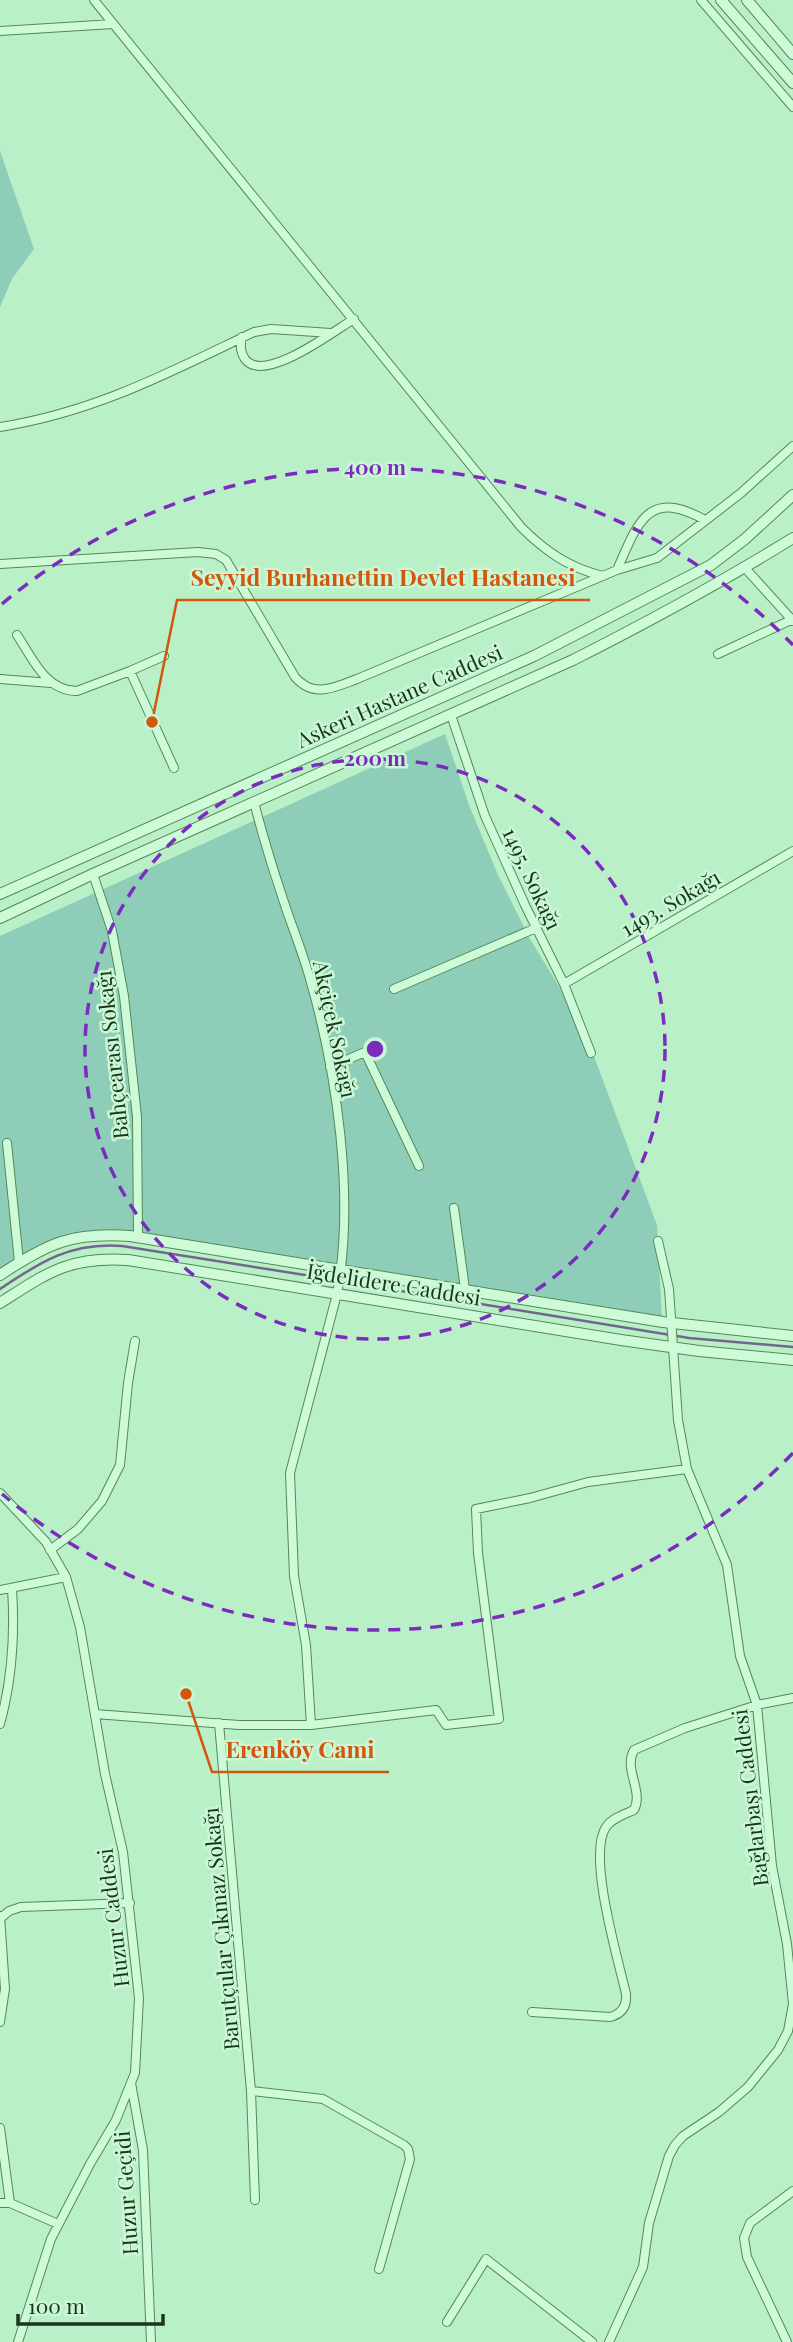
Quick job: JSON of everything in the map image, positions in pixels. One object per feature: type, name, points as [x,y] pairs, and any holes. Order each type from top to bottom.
[{"type":"street","points":[[94,0],[483,482],[530,536],[564,563],[603,576]]},
{"type":"street","points":[[701,0],[793,107]]},
{"type":"street","points":[[721,0],[793,83]]},
{"type":"street","points":[[747,0],[793,54]]},
{"type":"street","points":[[0,31],[113,24]]},
{"type":"street","points":[[242,337],[241,346],[245,359],[251,364],[265,365],[285,361],[354,319]]},
{"type":"street","points":[[0,428],[62,415],[101,402],[254,331],[271,329],[331,333]]},
{"type":"street","points":[[0,564],[198,552],[216,554],[226,560],[295,677],[308,688],[319,690],[357,679],[617,570],[657,558],[757,480],[793,446]]},
{"type":"street","name":"Askeri Hastane Caddesi","points":[[0,894],[577,636],[711,565],[745,539],[793,495]]},
{"type":"street","points":[[617,570],[637,528],[657,509],[672,506],[705,520]]},
{"type":"street","name":"Askeri Hastane Caddesi","points":[[0,918],[573,660],[745,568],[793,538]]},
{"type":"street","points":[[719,654],[793,620],[745,568]]},
{"type":"street","points":[[17,635],[51,683]]},
{"type":"street","points":[[0,679],[51,683],[76,691],[164,656]]},
{"type":"street","points":[[130,671],[174,768]]},
{"type":"street","name":"1495. Sokağı","points":[[451,715],[485,816],[564,984],[591,1053]]},
{"type":"street","name":"Akçiçek Sokağı","points":[[254,802],[272,867],[310,976],[330,1067],[342,1174],[341,1270],[337,1294],[289,1473],[294,1576],[306,1645],[311,1725]]},
{"type":"street","name":"1493. Sokağı","points":[[564,984],[793,851]]},
{"type":"street","name":"Bahçearası Sokağı","points":[[93,874],[112,931],[124,996],[137,1117],[138,1237]]},
{"type":"street","points":[[394,989],[536,928]]},
{"type":"street","points":[[330,1067],[365,1052],[419,1166]]},
{"type":"street","points":[[7,1143],[19,1262]]},
{"type":"street","points":[[454,1208],[465,1289]]},
{"type":"street","name":"İğdelidere Caddesi","points":[[0,1275],[44,1247],[63,1241],[98,1235],[138,1237],[671,1323],[793,1336]]},
{"type":"street","name":"Bağlarbaşı Caddesi","points":[[609,2342],[643,2267],[649,2224],[674,2145],[748,2087],[778,2050],[788,2031],[793,2004],[787,1944],[772,1866],[757,1705],[740,1656],[727,1565],[687,1469],[678,1420],[669,1289],[658,1241]]},
{"type":"street","name":"İğdelidere Caddesi","points":[[0,1303],[54,1269],[100,1259],[143,1262],[673,1348],[793,1360]]},
{"type":"street","points":[[50,1550],[78,1529],[102,1501],[120,1465],[135,1341]]},
{"type":"street","points":[[95,1714],[219,1723],[311,1725],[436,1710],[446,1725],[499,1719],[478,1553],[476,1509],[588,1482],[687,1469]]},
{"type":"street","name":"Huzur Caddesi","points":[[0,1493],[46,1542],[66,1577],[80,1627],[105,1774],[123,1852],[139,1998],[135,2073],[116,2120],[58,2224],[43,2260],[18,2342]]},
{"type":"street","points":[[0,1590],[66,1577]]},
{"type":"street","points":[[0,1724],[10,1666],[12,1588]]},
{"type":"street","points":[[532,2012],[610,2017],[620,2013],[625,2004],[626,1994],[601,1886],[600,1857],[607,1825],[634,1810],[636,1806],[630,1763],[634,1749],[685,1728],[757,1705],[793,1698]]},
{"type":"street","name":"Barutçular Çıkmaz Sokağı","points":[[219,1723],[251,2091],[255,2200]]},
{"type":"street","points":[[0,2022],[5,1989],[0,1917],[21,1907],[130,1903]]},
{"type":"street","name":"Huzur Geçidi","points":[[131,2083],[143,2150],[151,2342]]},
{"type":"street","points":[[251,2091],[323,2099],[408,2149],[410,2159],[379,2269]]},
{"type":"street","points":[[0,2128],[10,2203]]},
{"type":"street","points":[[787,2342],[747,2256],[744,2238],[750,2223],[793,2191]]},
{"type":"street","points":[[0,2203],[10,2203],[58,2224]]},
{"type":"street","points":[[447,2322],[486,2259],[592,2342]]},
{"type":"green space","points":[[0,151],[34,249],[12,279],[0,307]]},
{"type":"green space","points":[[445,734],[469,805],[498,875],[530,939],[582,1024],[657,1225],[662,1319],[147,1234],[65,1236],[39,1246],[0,1272],[0,936]]},
{"type":"waterway","points":[[0,1289],[57,1256],[87,1247],[104,1246],[122,1246],[330,1279]]},
{"type":"waterway","points":[[352,1283],[689,1338],[793,1347]]},
{"type":"place","name":"Seyyid Burhanettin Devlet Hastanesi","points":[[152,722]]},
{"type":"place","name":"Erenköy Cami","points":[[186,1694]]}]
